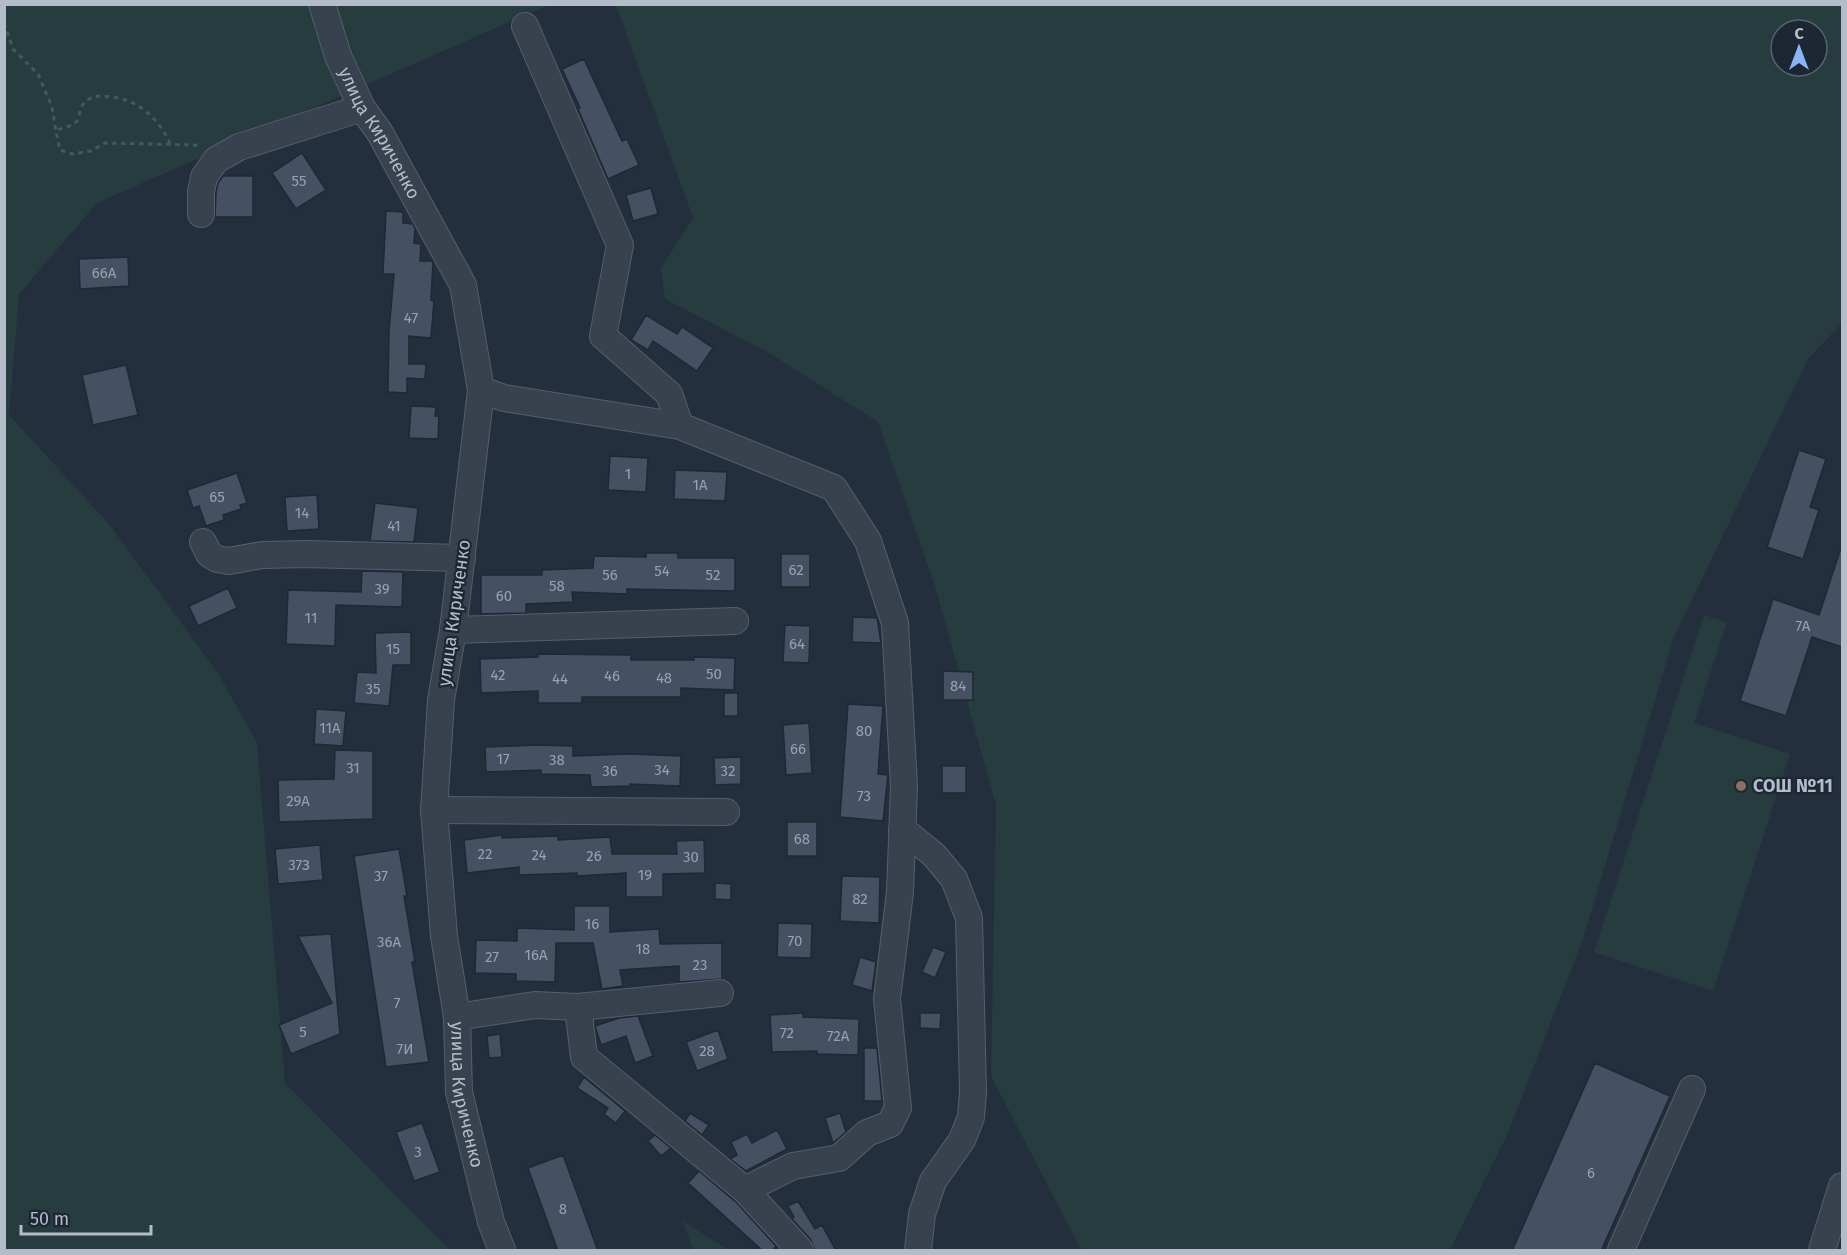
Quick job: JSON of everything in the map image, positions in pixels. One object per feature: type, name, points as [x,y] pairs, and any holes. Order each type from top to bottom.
[{"type":"street","name":"улица Кириченко","points":[[322,4],[338,56],[362,108],[380,133],[463,285],[481,390],[453,630],[441,700],[434,810],[444,936],[457,1017],[459,1092],[491,1222],[501,1251]]},
{"type":"street","points":[[525,26],[620,245],[603,336],[669,394],[680,426]]},
{"type":"street","points":[[201,214],[204,177],[216,160],[239,147],[362,108]]},
{"type":"street","points":[[481,390],[504,398],[680,426],[834,488],[868,541],[895,623],[904,786],[900,892],[887,999],[898,1108],[890,1124],[867,1133],[839,1158],[793,1166],[745,1190]]},
{"type":"street","points":[[203,542],[209,554],[217,559],[229,561],[262,555],[305,554],[462,558]]},
{"type":"street","points":[[453,630],[735,621]]},
{"type":"street","points":[[434,810],[726,812]]},
{"type":"street","points":[[902,829],[934,855],[954,879],[969,918],[972,1117],[962,1140],[933,1181],[922,1214],[918,1251]]},
{"type":"street","points":[[457,1017],[535,1005],[578,1007],[720,993]]},
{"type":"street","points":[[578,1007],[584,1057],[745,1190],[800,1251]]},
{"type":"street","points":[[1621,1251],[1692,1089]]},
{"type":"street","points":[[1822,1251],[1842,1186]]},
{"type":"path","points":[[4,22],[13,49],[38,75],[52,107],[60,150],[72,154],[91,151],[105,143],[196,145],[216,160]]},
{"type":"path","points":[[56,132],[78,120],[80,107],[88,99],[100,96],[123,98],[138,105],[152,117],[165,133],[170,144]]},
{"type":"green space","points":[[4,5],[548,5],[97,203],[19,294],[9,415],[109,524],[218,673],[257,743],[285,1083],[450,1250],[5,1250]]},
{"type":"green space","points":[[616,5],[1842,5],[1842,323],[1808,359],[1674,637],[1583,939],[1508,1133],[1450,1250],[1081,1250],[991,1076],[996,805],[935,586],[878,422],[766,351],[665,299],[661,268],[693,218]]},
{"type":"green space","points":[[1704,615],[1727,622],[1694,723],[1790,754],[1713,991],[1594,952]]},
{"type":"green space","points":[[683,1221],[728,1250],[693,1250]]},
{"type":"building","points":[[584,59],[622,141],[627,139],[639,165],[608,179],[562,69]]},
{"type":"building","points":[[302,153],[326,190],[296,209],[272,173]]},
{"type":"building","points":[[223,176],[253,176],[253,217],[215,217],[216,193],[218,183]]},
{"type":"building","points":[[651,188],[658,214],[633,221],[626,195]]},
{"type":"building","points":[[386,211],[403,212],[403,223],[413,224],[415,228],[414,243],[421,244],[420,261],[433,261],[431,300],[434,301],[431,338],[409,336],[409,364],[426,364],[425,379],[407,378],[407,393],[388,392],[389,331],[394,274],[383,274]]},
{"type":"building","points":[[128,257],[129,286],[80,289],[79,259]]},
{"type":"building","points":[[646,315],[677,334],[682,327],[713,348],[697,371],[653,341],[648,350],[631,340]]},
{"type":"building","points":[[126,365],[138,415],[93,425],[82,375]]},
{"type":"building","points":[[411,406],[436,407],[435,416],[439,416],[438,439],[409,438]]},
{"type":"building","points":[[1799,450],[1826,459],[1810,507],[1819,510],[1803,559],[1767,547]]},
{"type":"building","points":[[610,456],[648,458],[646,492],[608,490]]},
{"type":"building","points":[[675,470],[727,472],[725,501],[674,499]]},
{"type":"building","points":[[237,473],[247,503],[240,505],[241,509],[223,515],[224,520],[206,526],[199,506],[193,508],[187,490]]},
{"type":"building","points":[[317,495],[319,529],[287,531],[285,497]]},
{"type":"building","points":[[375,503],[418,508],[414,542],[370,541]]},
{"type":"building","points":[[1840,551],[1842,551],[1842,647],[1812,637],[1786,716],[1740,701],[1773,599],[1819,615]]},
{"type":"building","points":[[646,553],[678,553],[678,558],[735,558],[735,591],[627,589],[627,594],[572,592],[573,602],[526,604],[526,613],[481,614],[481,575],[542,575],[542,570],[593,568],[594,556],[646,557]]},
{"type":"building","points":[[781,554],[810,554],[810,587],[781,587]]},
{"type":"building","points":[[362,571],[403,572],[402,607],[336,605],[335,646],[286,644],[288,590],[361,592]]},
{"type":"building","points":[[228,588],[237,608],[198,626],[189,606]]},
{"type":"building","points":[[853,617],[877,618],[881,643],[852,642]]},
{"type":"building","points":[[785,625],[810,626],[809,663],[783,662]]},
{"type":"building","points":[[411,632],[411,665],[393,665],[389,706],[354,703],[357,672],[376,673],[375,633]]},
{"type":"building","points":[[538,654],[631,655],[631,660],[735,658],[734,690],[681,688],[681,697],[582,697],[582,703],[538,703],[538,691],[481,693],[480,659],[538,657]]},
{"type":"building","points":[[943,671],[973,672],[973,700],[943,700]]},
{"type":"building","points":[[724,693],[738,693],[738,716],[724,716]]},
{"type":"building","points":[[848,704],[883,706],[878,774],[888,775],[883,821],[840,817]]},
{"type":"building","points":[[316,709],[346,711],[343,746],[314,744]]},
{"type":"building","points":[[809,723],[812,773],[786,775],[783,725]]},
{"type":"building","points":[[573,746],[573,756],[629,754],[681,756],[680,786],[630,784],[630,786],[591,787],[590,775],[541,774],[541,770],[486,772],[485,747]]},
{"type":"building","points":[[335,750],[373,751],[373,819],[279,822],[278,780],[334,779]]},
{"type":"building","points":[[741,757],[741,784],[715,785],[714,758]]},
{"type":"building","points":[[942,766],[966,766],[966,793],[942,793]]},
{"type":"building","points":[[787,822],[817,822],[817,856],[787,856]]},
{"type":"building","points":[[502,835],[502,838],[558,836],[558,840],[610,837],[612,854],[677,854],[676,841],[704,840],[705,873],[663,874],[663,897],[626,897],[626,873],[577,876],[577,873],[519,875],[519,867],[467,873],[464,840]]},
{"type":"building","points":[[320,845],[323,880],[278,884],[275,849]]},
{"type":"building","points":[[399,849],[415,962],[412,962],[429,1062],[386,1067],[354,856]]},
{"type":"building","points":[[842,876],[880,877],[879,923],[840,921]]},
{"type":"building","points":[[715,883],[731,884],[731,900],[715,899]]},
{"type":"building","points":[[574,906],[610,906],[610,932],[659,929],[660,944],[722,943],[722,979],[679,982],[679,966],[620,970],[623,986],[602,989],[593,943],[556,943],[555,982],[516,981],[516,974],[475,973],[476,940],[517,941],[517,928],[574,930]]},
{"type":"building","points":[[778,923],[812,924],[811,958],[777,957]]},
{"type":"building","points":[[331,934],[340,1034],[291,1054],[279,1025],[332,1003],[298,936]]},
{"type":"building","points":[[933,947],[946,952],[935,978],[922,972]]},
{"type":"building","points":[[860,957],[876,962],[872,991],[852,985]]},
{"type":"building","points":[[803,1013],[803,1017],[859,1019],[858,1055],[817,1054],[817,1051],[772,1052],[770,1015]]},
{"type":"building","points":[[920,1013],[941,1013],[940,1029],[920,1028]]},
{"type":"building","points":[[638,1016],[653,1056],[635,1063],[626,1036],[601,1045],[595,1026],[619,1018]]},
{"type":"building","points":[[718,1030],[728,1059],[697,1071],[686,1042]]},
{"type":"building","points":[[500,1034],[502,1057],[489,1058],[487,1036]]},
{"type":"building","points":[[864,1048],[877,1048],[882,1101],[864,1101]]},
{"type":"building","points":[[1595,1063],[1670,1096],[1601,1251],[1512,1251]]},
{"type":"building","points":[[584,1077],[625,1111],[616,1123],[604,1114],[608,1108],[577,1088]]},
{"type":"building","points":[[690,1113],[709,1125],[702,1135],[685,1121]]},
{"type":"building","points":[[840,1113],[846,1132],[833,1143],[825,1118]]},
{"type":"building","points":[[422,1123],[440,1172],[414,1181],[396,1132]]},
{"type":"building","points":[[777,1130],[787,1149],[746,1171],[730,1159],[737,1155],[731,1142],[747,1134],[752,1143]]},
{"type":"building","points":[[655,1135],[671,1148],[661,1156],[648,1141]]},
{"type":"building","points":[[563,1155],[598,1251],[558,1251],[528,1168]]},
{"type":"building","points":[[699,1171],[737,1203],[776,1246],[772,1251],[763,1251],[688,1183]]},
{"type":"building","points":[[798,1201],[815,1229],[822,1225],[836,1251],[815,1251],[811,1240],[792,1219],[794,1217],[788,1206]]},
{"type":"place","name":"СОШ №11","points":[[1741,786]]}]
